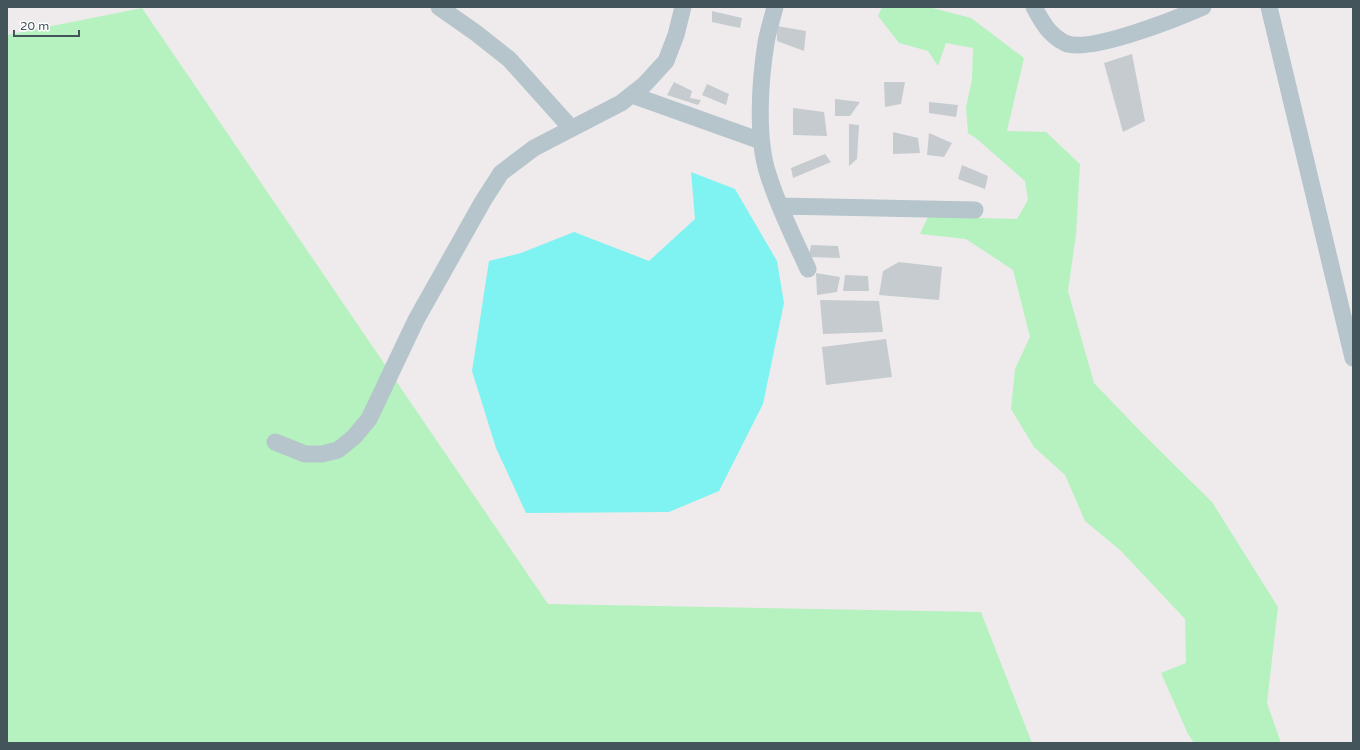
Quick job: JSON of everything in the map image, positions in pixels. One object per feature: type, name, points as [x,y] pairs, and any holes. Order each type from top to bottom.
[{"type":"street","points":[[439,7],[509,59],[571,128]]},
{"type":"street","points":[[275,442],[305,454],[322,454],[338,450],[354,437],[370,419],[416,320],[483,201],[501,173],[534,148],[622,103],[644,85],[666,60],[676,35],[683,7]]},
{"type":"street","points":[[775,7],[766,42],[762,89],[761,141],[767,173],[808,270]]},
{"type":"street","points":[[1034,7],[1043,25],[1053,35],[1066,44],[1081,45],[1108,41],[1203,7]]},
{"type":"street","points":[[1269,7],[1353,358]]},
{"type":"street","points":[[632,95],[761,141]]},
{"type":"street","points":[[780,206],[975,210]]},
{"type":"green space","points":[[882,7],[929,7],[971,18],[1024,58],[1007,131],[1046,132],[1080,164],[1076,234],[1068,291],[1094,383],[1212,502],[1278,607],[1267,703],[1281,743],[1194,743],[1188,734],[1161,673],[1186,663],[1185,619],[1121,551],[1085,521],[1065,475],[1034,447],[1011,409],[1015,369],[1030,337],[1013,270],[966,239],[920,234],[931,210],[978,218],[1017,219],[1028,200],[1025,181],[977,139],[968,133],[966,107],[972,80],[973,48],[946,43],[938,66],[928,51],[899,43],[878,16]]},
{"type":"green space","points":[[142,8],[548,604],[981,612],[1032,743],[7,743],[7,35]]},
{"type":"water","points":[[691,172],[735,189],[777,261],[784,303],[763,404],[719,491],[669,512],[526,513],[496,448],[472,371],[489,261],[521,253],[574,232],[649,261],[695,219]]},
{"type":"building","points":[[712,11],[742,18],[740,28],[712,22]]},
{"type":"building","points":[[777,26],[806,31],[804,51],[777,41]]},
{"type":"building","points":[[1132,54],[1145,121],[1123,132],[1104,63]]},
{"type":"building","points":[[674,82],[692,91],[690,98],[701,100],[698,105],[667,95]]},
{"type":"building","points":[[884,82],[905,82],[901,104],[885,107]]},
{"type":"building","points":[[707,84],[729,94],[726,105],[702,95]]},
{"type":"building","points":[[835,99],[860,102],[850,116],[835,116]]},
{"type":"building","points":[[929,102],[958,105],[956,117],[929,113]]},
{"type":"building","points":[[793,108],[824,112],[827,136],[793,135]]},
{"type":"building","points":[[849,124],[859,125],[857,159],[849,166]]},
{"type":"building","points":[[893,132],[918,138],[920,153],[893,154]]},
{"type":"building","points":[[929,133],[952,143],[944,157],[927,155]]},
{"type":"building","points":[[825,154],[831,162],[793,178],[791,168]]},
{"type":"building","points":[[962,165],[988,176],[985,189],[958,179]]},
{"type":"building","points":[[811,245],[838,246],[840,258],[809,257]]},
{"type":"building","points":[[899,262],[942,267],[939,300],[879,295],[883,271]]},
{"type":"building","points":[[816,273],[840,277],[837,292],[817,295]]},
{"type":"building","points":[[845,275],[868,276],[869,291],[843,291]]},
{"type":"building","points":[[820,300],[879,301],[883,332],[823,334]]},
{"type":"building","points":[[886,339],[892,377],[826,385],[822,347]]}]
